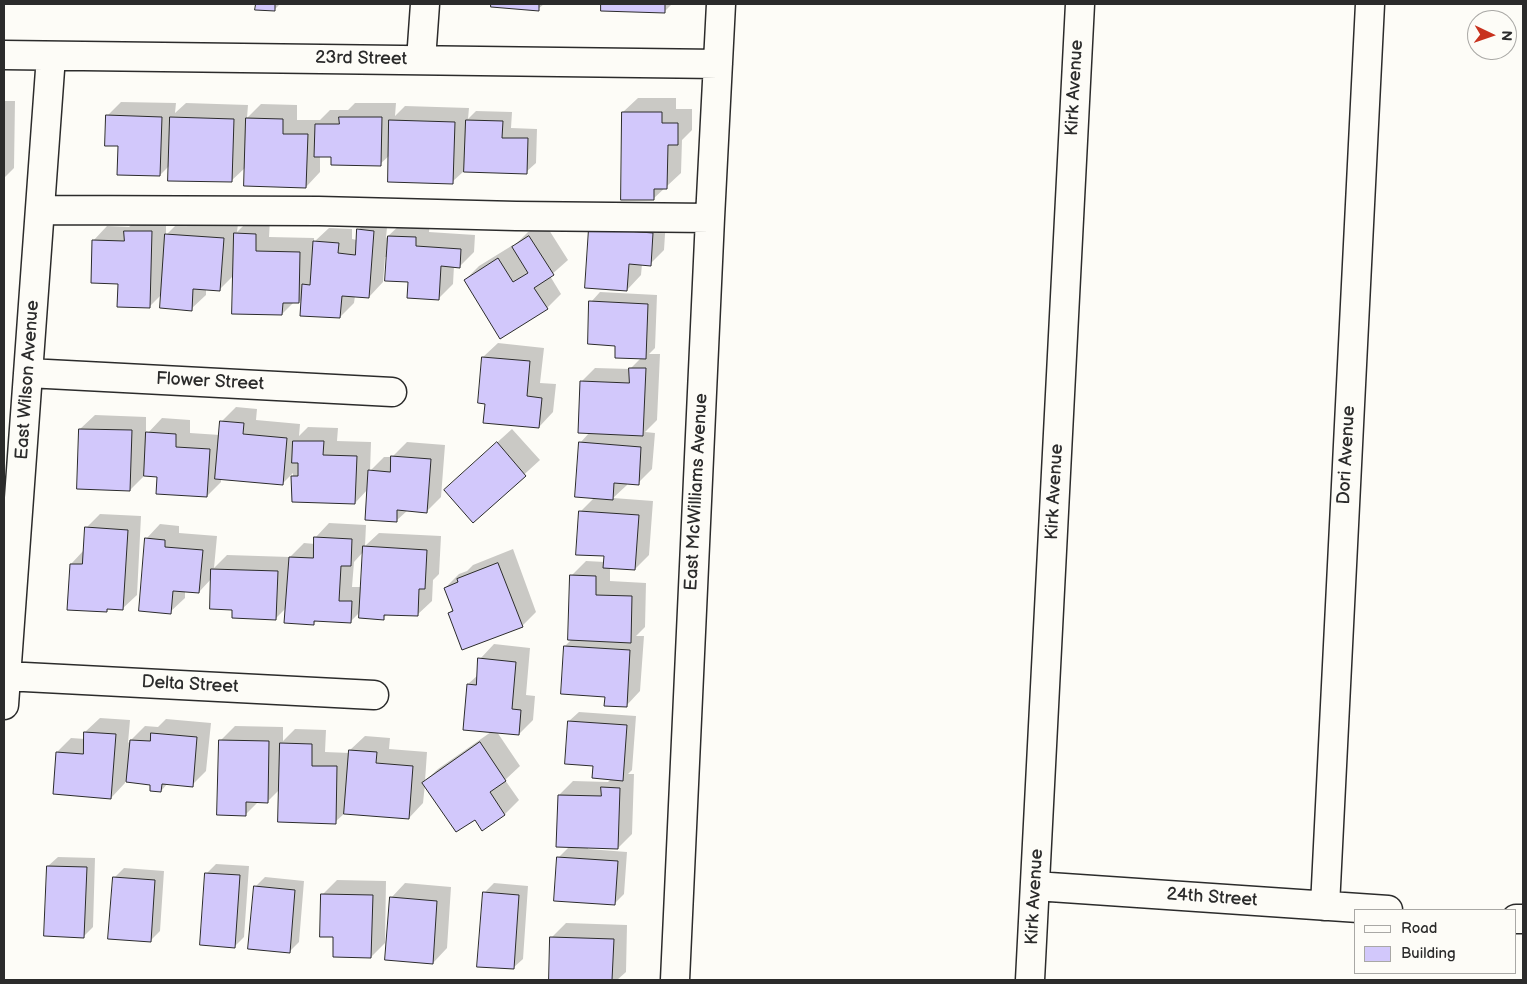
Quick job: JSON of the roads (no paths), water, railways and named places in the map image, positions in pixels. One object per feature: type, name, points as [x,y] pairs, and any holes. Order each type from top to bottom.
[{"type":"street","points":[[422,60],[425,4]]},
{"type":"street","name":"East McWilliams Avenue","points":[[675,980],[721,4]]},
{"type":"street","name":"Kirk Avenue","points":[[1030,980],[1080,4]]},
{"type":"street","name":"Dori Avenue","points":[[1325,906],[1370,4]]},
{"type":"street","name":"23rd Street","points":[[4,55],[718,64]]},
{"type":"street","name":"East Wilson Avenue","points":[[4,705],[52,56]]},
{"type":"street","points":[[40,210],[319,211],[710,218]]},
{"type":"street","name":"Flower Street","points":[[28,373],[392,392]]},
{"type":"street","name":"Delta Street","points":[[5,676],[374,695]]},
{"type":"street","name":"24th Street","points":[[1036,886],[1372,909]]}]
